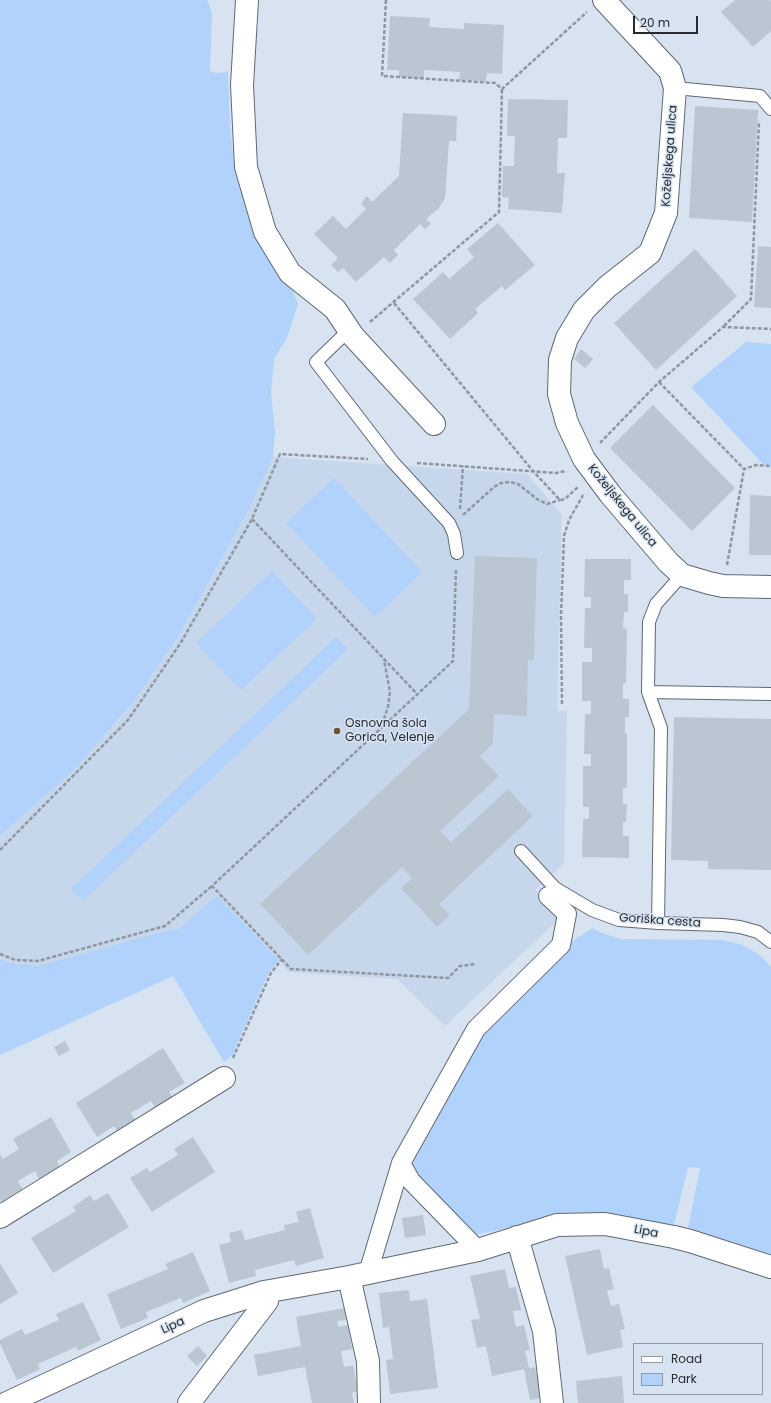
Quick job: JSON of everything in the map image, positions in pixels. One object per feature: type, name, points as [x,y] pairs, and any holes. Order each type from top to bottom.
[{"type":"street","points":[[247,0],[242,85],[246,167],[265,232],[290,273],[335,309],[351,333],[434,424]]},
{"type":"street","name":"Koželjskega ulica","points":[[597,5],[670,71],[675,88],[666,214],[650,253],[607,287],[584,310],[567,338],[560,360],[558,394],[587,470],[610,494],[668,562],[682,575],[723,586],[771,587]]},
{"type":"street","points":[[369,1403],[368,1361],[358,1275],[401,1162],[476,1028],[561,944],[567,914],[548,896]]},
{"type":"street","points":[[0,1217],[224,1078]]},
{"type":"street","points":[[401,1162],[411,1181],[478,1250]]},
{"type":"street","name":"Lipa","points":[[7,1403],[204,1311],[264,1292],[358,1275],[478,1250],[558,1225],[605,1224],[690,1241],[771,1268]]},
{"type":"street","points":[[517,1237],[544,1331],[552,1403]]},
{"type":"street","points":[[189,1403],[267,1301],[264,1292]]},
{"type":"lane","points":[[675,88],[760,96],[771,108]]},
{"type":"lane","points":[[351,333],[316,362],[392,461],[450,523],[454,534],[457,553]]},
{"type":"lane","points":[[658,923],[661,728],[648,692],[649,622],[656,604],[682,575]]},
{"type":"lane","points":[[648,692],[771,694]]},
{"type":"lane","name":"Goriška cesta","points":[[521,851],[555,888],[592,910],[619,920],[740,927],[758,932],[771,942]]},
{"type":"path","points":[[386,0],[382,76],[495,83],[502,89]]},
{"type":"path","points":[[351,333],[394,302],[499,212],[502,89],[597,5]]},
{"type":"path","points":[[463,466],[459,516],[464,514],[494,487],[501,483],[510,482],[518,484],[537,499],[547,504],[565,499],[574,492],[587,470],[659,382],[723,327],[751,299],[760,96]]},
{"type":"path","points":[[394,302],[533,471],[560,500]]},
{"type":"path","points":[[723,327],[771,329]]},
{"type":"path","points":[[659,382],[744,469]]},
{"type":"path","points":[[0,850],[128,720],[180,644],[252,519],[280,454],[556,473],[564,472],[573,468],[587,470]]},
{"type":"path","points":[[744,469],[756,465],[771,466]]},
{"type":"path","points":[[723,586],[744,469]]},
{"type":"path","points":[[562,704],[561,616],[564,536],[569,520],[586,490],[587,470]]},
{"type":"path","points":[[252,519],[418,695]]},
{"type":"path","points":[[0,954],[15,960],[38,961],[165,926],[212,886],[453,661],[457,553]]},
{"type":"path","points":[[382,727],[388,707],[390,692],[384,659]]},
{"type":"path","points":[[212,886],[291,969],[448,978],[460,966],[476,964]]},
{"type":"path","points":[[224,1078],[271,973],[282,959]]},
{"type":"shaded area","name":"Osnovna šola Gorica, Velenje","points":[[273,457],[527,474],[562,515],[557,711],[567,711],[564,863],[535,890],[561,917],[445,1026],[397,979],[288,972],[279,960],[217,895],[179,929],[165,931],[38,966],[5,962],[0,959],[0,836],[72,772],[134,701],[177,639],[247,513]]},
{"type":"green space","points":[[0,0],[208,1],[212,14],[210,71],[216,73],[228,72],[230,126],[234,164],[257,221],[284,269],[298,304],[287,338],[274,359],[271,392],[275,433],[273,457],[247,513],[177,639],[134,701],[72,772],[0,836]]},
{"type":"green space","points":[[746,342],[771,344],[771,465],[764,465],[691,387]]},
{"type":"green space","points":[[334,478],[422,572],[375,617],[286,523]]},
{"type":"green space","points":[[272,571],[317,619],[241,690],[196,643]]},
{"type":"green space","points":[[336,637],[348,649],[83,901],[71,889]]},
{"type":"green space","points":[[217,895],[279,960],[269,972],[232,1056],[224,1062],[173,976],[0,1055],[0,959],[5,962],[38,966],[165,931],[179,929]]},
{"type":"green space","points":[[592,928],[604,934],[622,939],[721,940],[740,944],[760,955],[771,967],[771,1263],[686,1238],[700,1168],[688,1167],[672,1233],[555,1218],[474,1235],[452,1234],[437,1222],[408,1184],[401,1160],[470,1043],[564,947]]},
{"type":"building","points":[[735,0],[770,0],[771,2],[771,31],[753,47],[721,12]]},
{"type":"building","points":[[390,16],[430,18],[429,27],[464,29],[464,23],[504,25],[502,74],[487,73],[486,81],[459,80],[460,72],[424,70],[424,79],[399,77],[399,70],[387,70]]},
{"type":"building","points":[[508,99],[568,100],[567,138],[558,138],[557,173],[565,173],[562,213],[508,209],[509,198],[502,197],[503,166],[514,166],[515,136],[507,136]]},
{"type":"building","points":[[695,106],[758,110],[752,222],[689,218]]},
{"type":"building","points":[[403,113],[457,116],[456,141],[449,141],[445,198],[439,208],[426,219],[431,224],[425,229],[420,224],[394,250],[398,255],[390,263],[384,257],[356,282],[343,268],[338,272],[331,265],[338,258],[314,234],[333,216],[346,229],[366,209],[361,203],[367,196],[372,202],[399,176]]},
{"type":"building","points":[[498,223],[535,265],[505,290],[502,286],[475,309],[478,313],[450,339],[413,299],[443,272],[449,279],[474,257],[467,249]]},
{"type":"building","points":[[758,246],[771,247],[771,308],[754,307]]},
{"type":"building","points":[[695,249],[737,296],[656,370],[614,323]]},
{"type":"building","points":[[581,349],[593,359],[585,368],[574,359]]},
{"type":"building","points":[[653,405],[735,488],[692,531],[610,448]]},
{"type":"building","points":[[750,495],[771,496],[771,555],[749,555]]},
{"type":"building","points":[[475,556],[537,558],[534,660],[528,660],[527,716],[494,714],[493,744],[480,756],[499,776],[440,831],[451,842],[508,789],[533,816],[439,904],[450,915],[437,927],[401,888],[412,878],[402,867],[308,955],[260,904],[469,709]]},
{"type":"building","points":[[585,559],[631,559],[631,580],[624,580],[624,594],[628,594],[628,612],[624,612],[623,628],[627,629],[626,683],[623,683],[623,699],[629,699],[629,717],[625,717],[625,733],[627,733],[627,788],[623,788],[623,804],[627,804],[626,822],[623,822],[623,836],[629,836],[629,858],[582,857],[583,819],[589,819],[589,807],[583,807],[583,766],[591,766],[591,754],[584,754],[585,714],[591,714],[591,701],[582,701],[582,662],[592,662],[592,648],[584,648],[585,608],[591,608],[591,597],[584,597]]},
{"type":"building","points":[[674,717],[771,719],[771,870],[708,869],[708,861],[671,860]]},
{"type":"building","points":[[65,1041],[70,1050],[59,1056],[54,1047]]},
{"type":"building","points":[[163,1048],[185,1083],[169,1092],[173,1098],[156,1109],[151,1101],[131,1113],[135,1120],[118,1131],[114,1126],[97,1137],[76,1103]]},
{"type":"building","points":[[51,1117],[71,1152],[57,1161],[60,1167],[39,1179],[35,1171],[18,1181],[23,1190],[2,1203],[0,1200],[0,1154],[3,1159],[19,1149],[13,1139]]},
{"type":"building","points":[[193,1137],[215,1172],[152,1212],[130,1178],[147,1168],[150,1172],[178,1155],[174,1149]]},
{"type":"building","points":[[108,1193],[129,1227],[53,1273],[31,1238],[76,1211],[73,1207],[90,1195],[94,1201]]},
{"type":"building","points":[[310,1208],[324,1258],[296,1266],[294,1260],[255,1270],[256,1276],[229,1283],[219,1245],[231,1242],[229,1233],[242,1230],[245,1240],[285,1230],[284,1225],[299,1222],[296,1212]]},
{"type":"building","points":[[423,1215],[426,1235],[405,1238],[402,1218]]},
{"type":"building","points":[[600,1249],[604,1269],[609,1268],[614,1289],[607,1291],[611,1306],[619,1304],[625,1329],[620,1330],[623,1347],[587,1355],[565,1256]]},
{"type":"building","points":[[193,1252],[210,1291],[183,1303],[181,1298],[146,1312],[148,1318],[121,1329],[107,1294],[168,1269],[165,1264]]},
{"type":"building","points":[[0,1263],[18,1293],[0,1304]]},
{"type":"building","points":[[505,1269],[509,1288],[516,1287],[521,1310],[513,1311],[516,1327],[524,1325],[530,1350],[525,1351],[529,1368],[535,1367],[542,1398],[530,1400],[524,1369],[492,1376],[486,1346],[477,1348],[471,1320],[480,1319],[470,1276]]},
{"type":"building","points":[[409,1290],[410,1301],[427,1299],[438,1388],[390,1394],[386,1360],[393,1359],[389,1327],[383,1328],[379,1293]]},
{"type":"building","points":[[83,1302],[101,1340],[78,1351],[76,1347],[38,1364],[40,1369],[17,1380],[0,1344],[0,1340],[22,1329],[25,1335],[59,1320],[56,1314]]},
{"type":"building","points":[[344,1308],[346,1320],[337,1321],[338,1327],[348,1325],[352,1349],[341,1351],[344,1367],[353,1365],[358,1391],[352,1393],[354,1403],[312,1403],[305,1367],[258,1376],[254,1355],[301,1346],[296,1317]]},
{"type":"building","points":[[198,1346],[207,1356],[197,1366],[187,1356]]},
{"type":"building","points":[[622,1376],[624,1403],[578,1403],[576,1381]]},
{"type":"place","name":"Osnovna šola Gorica, Velenje","points":[[337,731]]}]
